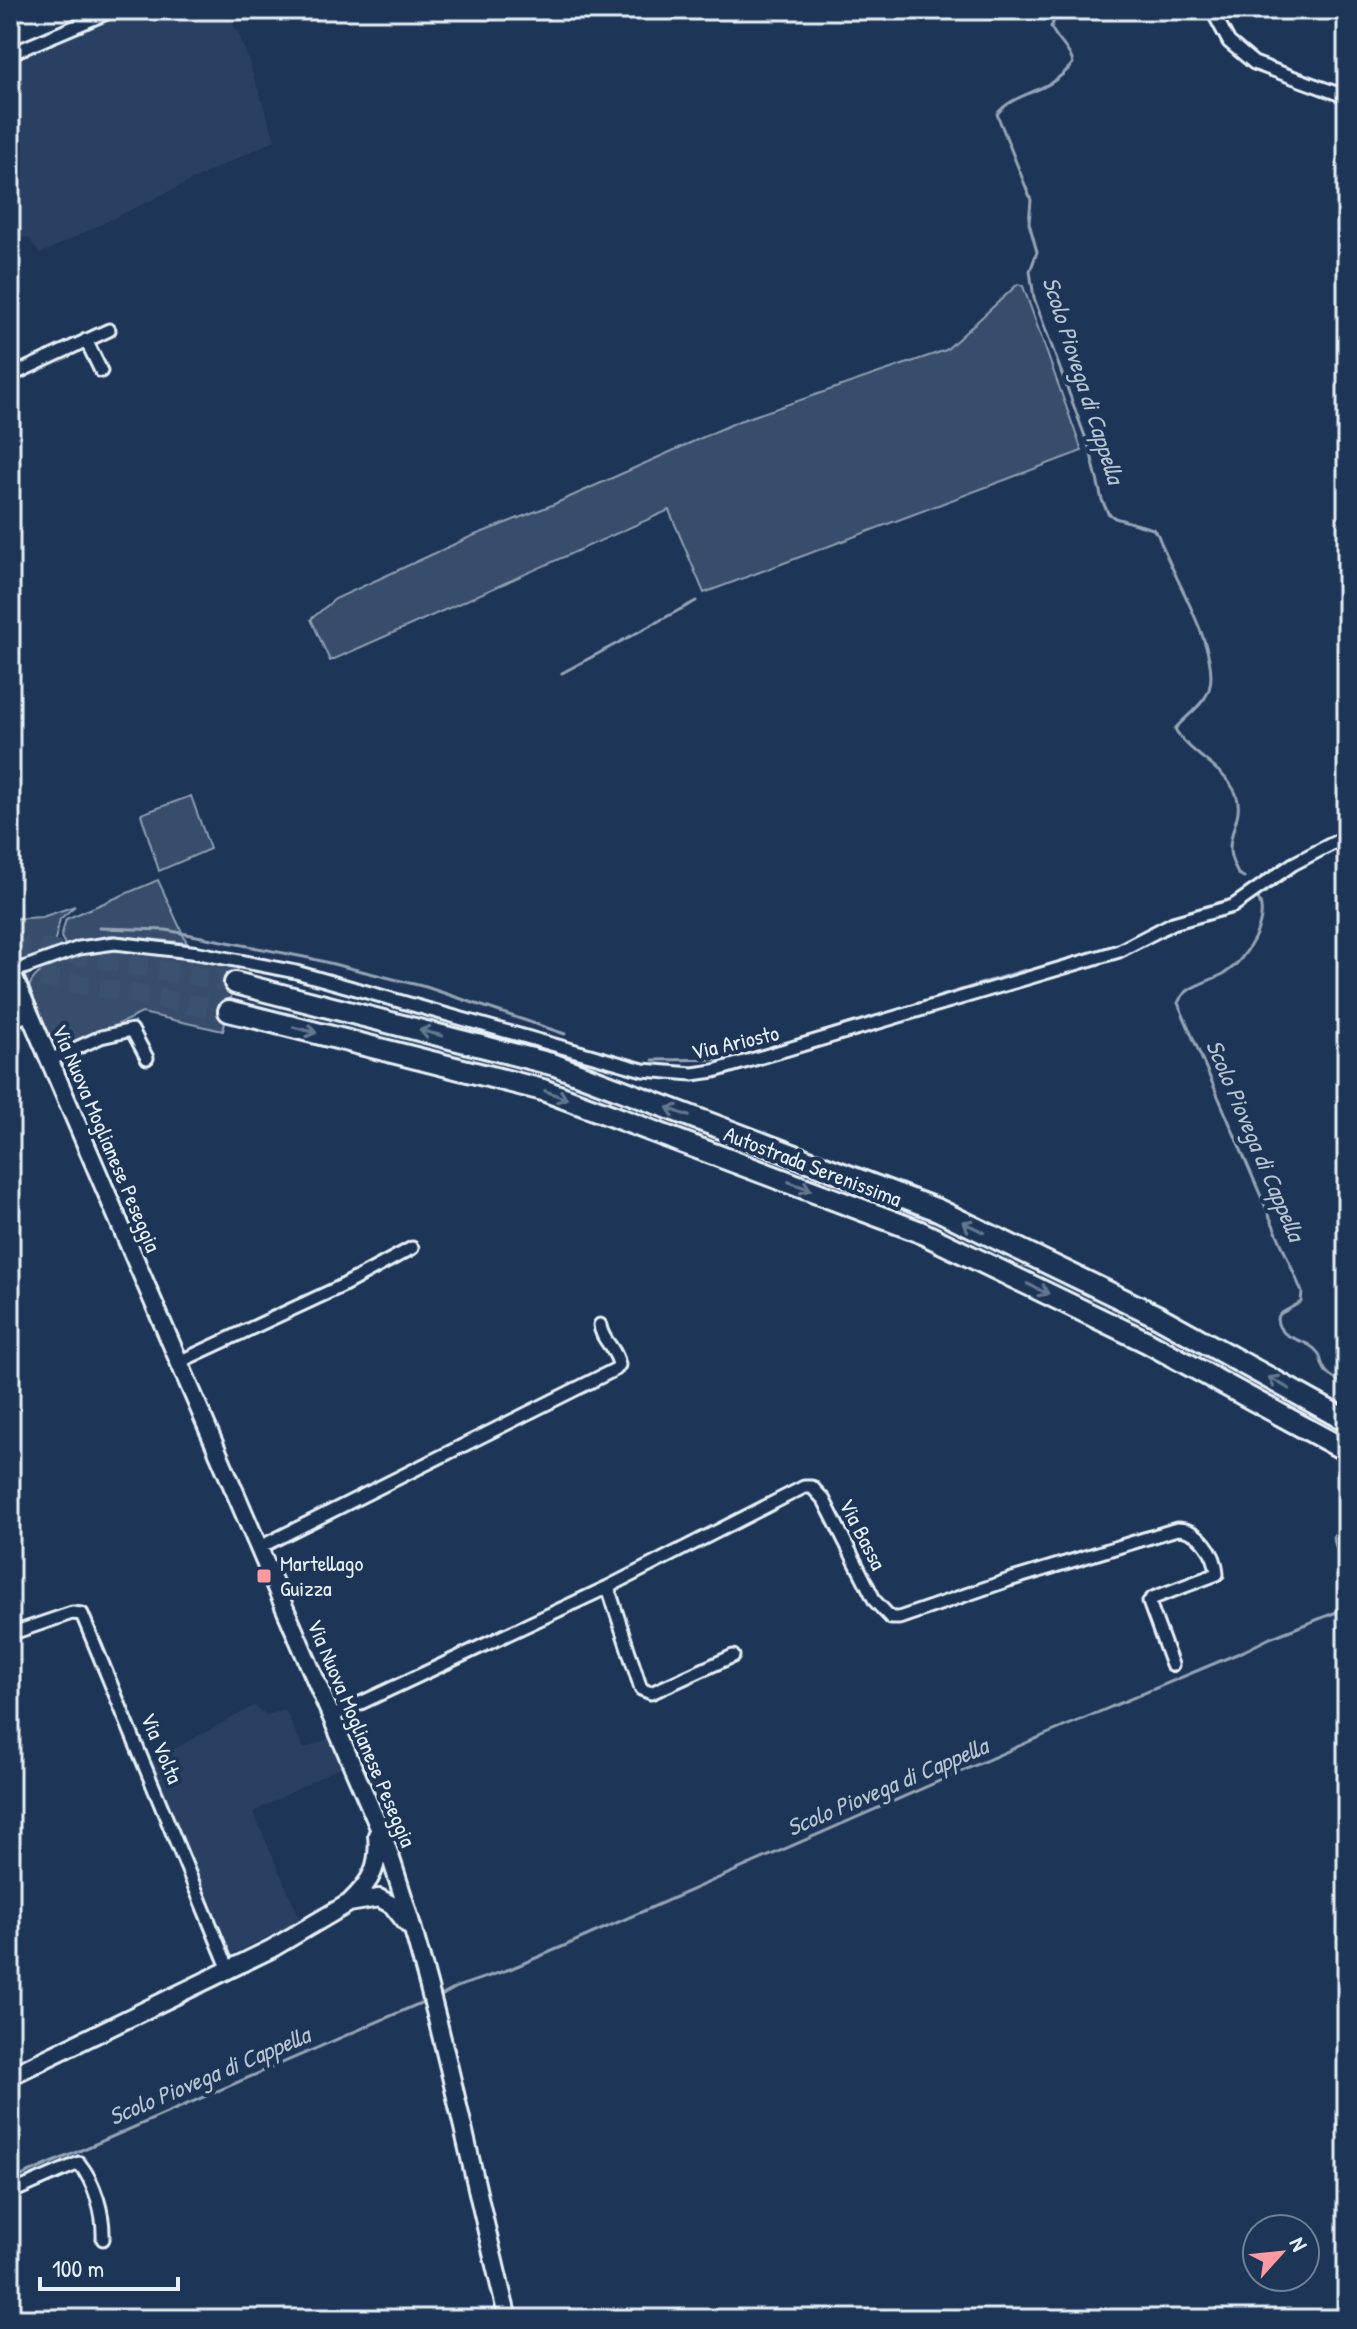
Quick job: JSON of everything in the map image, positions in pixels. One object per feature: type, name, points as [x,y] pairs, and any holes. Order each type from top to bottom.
[{"type":"highway","name":"Autostrada Serenissima","points":[[235,983],[555,1065],[938,1210],[1157,1316],[1347,1421]]},
{"type":"highway","name":"Autostrada Serenissima","points":[[229,1011],[543,1090],[918,1231],[1147,1342],[1347,1451]]},
{"type":"main road","name":"Via Nuova Moglianese Peseggia","points":[[11,970],[376,1820],[418,1943],[508,2319]]},
{"type":"main road","points":[[349,1903],[369,1883],[379,1853],[376,1820]]},
{"type":"main road","points":[[10,2076],[271,1949],[349,1903],[379,1898],[393,1892],[399,1883],[384,1878],[369,1883]]},
{"type":"main road","points":[[379,1898],[398,1911],[418,1943]]},
{"type":"street","points":[[10,54],[114,10]]},
{"type":"street","points":[[1212,10],[1229,42],[1254,63],[1347,97]]},
{"type":"street","points":[[10,376],[109,330]]},
{"type":"street","points":[[86,340],[101,371]]},
{"type":"street","name":"Via Ariosto","points":[[11,970],[79,948],[115,943],[199,953],[296,972],[643,1070],[693,1074],[767,1057],[1119,951],[1173,923],[1233,906],[1293,864],[1347,836]]},
{"type":"street","points":[[10,1023],[30,1013]]},
{"type":"street","points":[[50,1060],[101,1037],[132,1030],[147,1058]]},
{"type":"street","points":[[179,1362],[342,1286],[412,1248]]},
{"type":"street","points":[[260,1547],[616,1369],[618,1357],[602,1335],[600,1325]]},
{"type":"street","name":"Via Bassa","points":[[333,1716],[608,1587],[804,1487],[812,1487],[824,1500],[875,1601],[891,1618],[1165,1532],[1188,1529],[1203,1541],[1217,1574],[1149,1602],[1172,1665]]},
{"type":"street","points":[[608,1587],[641,1689],[646,1693],[733,1656]]},
{"type":"street","name":"Via Volta","points":[[10,1634],[72,1613],[82,1614],[229,1970]]},
{"type":"street","points":[[10,2193],[79,2163],[86,2171],[101,2211],[103,2239]]},
{"type":"shaded area","points":[[129,10],[226,10],[241,39],[275,140],[40,254],[10,220],[10,201],[15,198],[10,188],[10,61]]},
{"type":"shaded area","points":[[1018,284],[1023,286],[1082,451],[704,593],[669,510],[330,661],[311,619],[335,599],[739,421],[946,350]]},
{"type":"shaded area","points":[[191,796],[210,849],[159,871],[141,814]]},
{"type":"shaded area","points":[[158,880],[187,943],[110,935],[66,946],[61,937],[66,919]]},
{"type":"shaded area","points":[[75,906],[60,919],[52,952],[23,961],[10,953],[10,919],[42,917]]},
{"type":"shaded area","points":[[106,951],[143,951],[238,968],[223,1031],[142,1013],[54,1054],[33,1009],[30,985],[36,976],[58,963]]},
{"type":"shaded area","points":[[254,1706],[267,1715],[285,1710],[304,1749],[329,1738],[342,1766],[253,1812],[301,1921],[228,1956],[148,1763]]},
{"type":"waterway","name":"Scolo Piovega di Cappella","points":[[1059,10],[1051,27],[1073,63],[1054,81],[1014,100],[997,114],[1031,200],[1029,223],[1037,252],[1030,271],[1034,298],[1090,450],[1108,513],[1153,529],[1158,535],[1203,636],[1211,676],[1208,692],[1175,729],[1224,777],[1236,794],[1238,808],[1230,853],[1238,874],[1244,877]]},
{"type":"waterway","points":[[562,673],[696,601]]},
{"type":"waterway","name":"Scolo Piovega di Cappella","points":[[1258,898],[1261,918],[1254,940],[1247,950],[1233,967],[1186,992],[1178,1003],[1302,1292],[1301,1302],[1280,1314],[1277,1319],[1279,1327],[1288,1336],[1314,1348],[1327,1373],[1347,1386]]},
{"type":"waterway","points":[[99,928],[166,930],[309,958],[426,987],[565,1034]]},
{"type":"waterway","points":[[784,1045],[1025,970]]},
{"type":"waterway","points":[[653,1060],[738,1059]]},
{"type":"waterway","name":"Scolo Piovega di Cappella","points":[[1347,1516],[1333,1537],[1337,1549],[1347,1559]]},
{"type":"waterway","name":"Scolo Piovega di Cappella","points":[[441,1996],[564,1946],[1270,1638],[1347,1608]]},
{"type":"waterway","name":"Scolo Piovega di Cappella","points":[[10,2181],[423,2002]]},
{"type":"tunnel","points":[[10,945],[235,983]]},
{"type":"tunnel","points":[[10,974],[229,1011]]},
{"type":"place","name":"Martellago Guizza","points":[[264,1576]]}]
